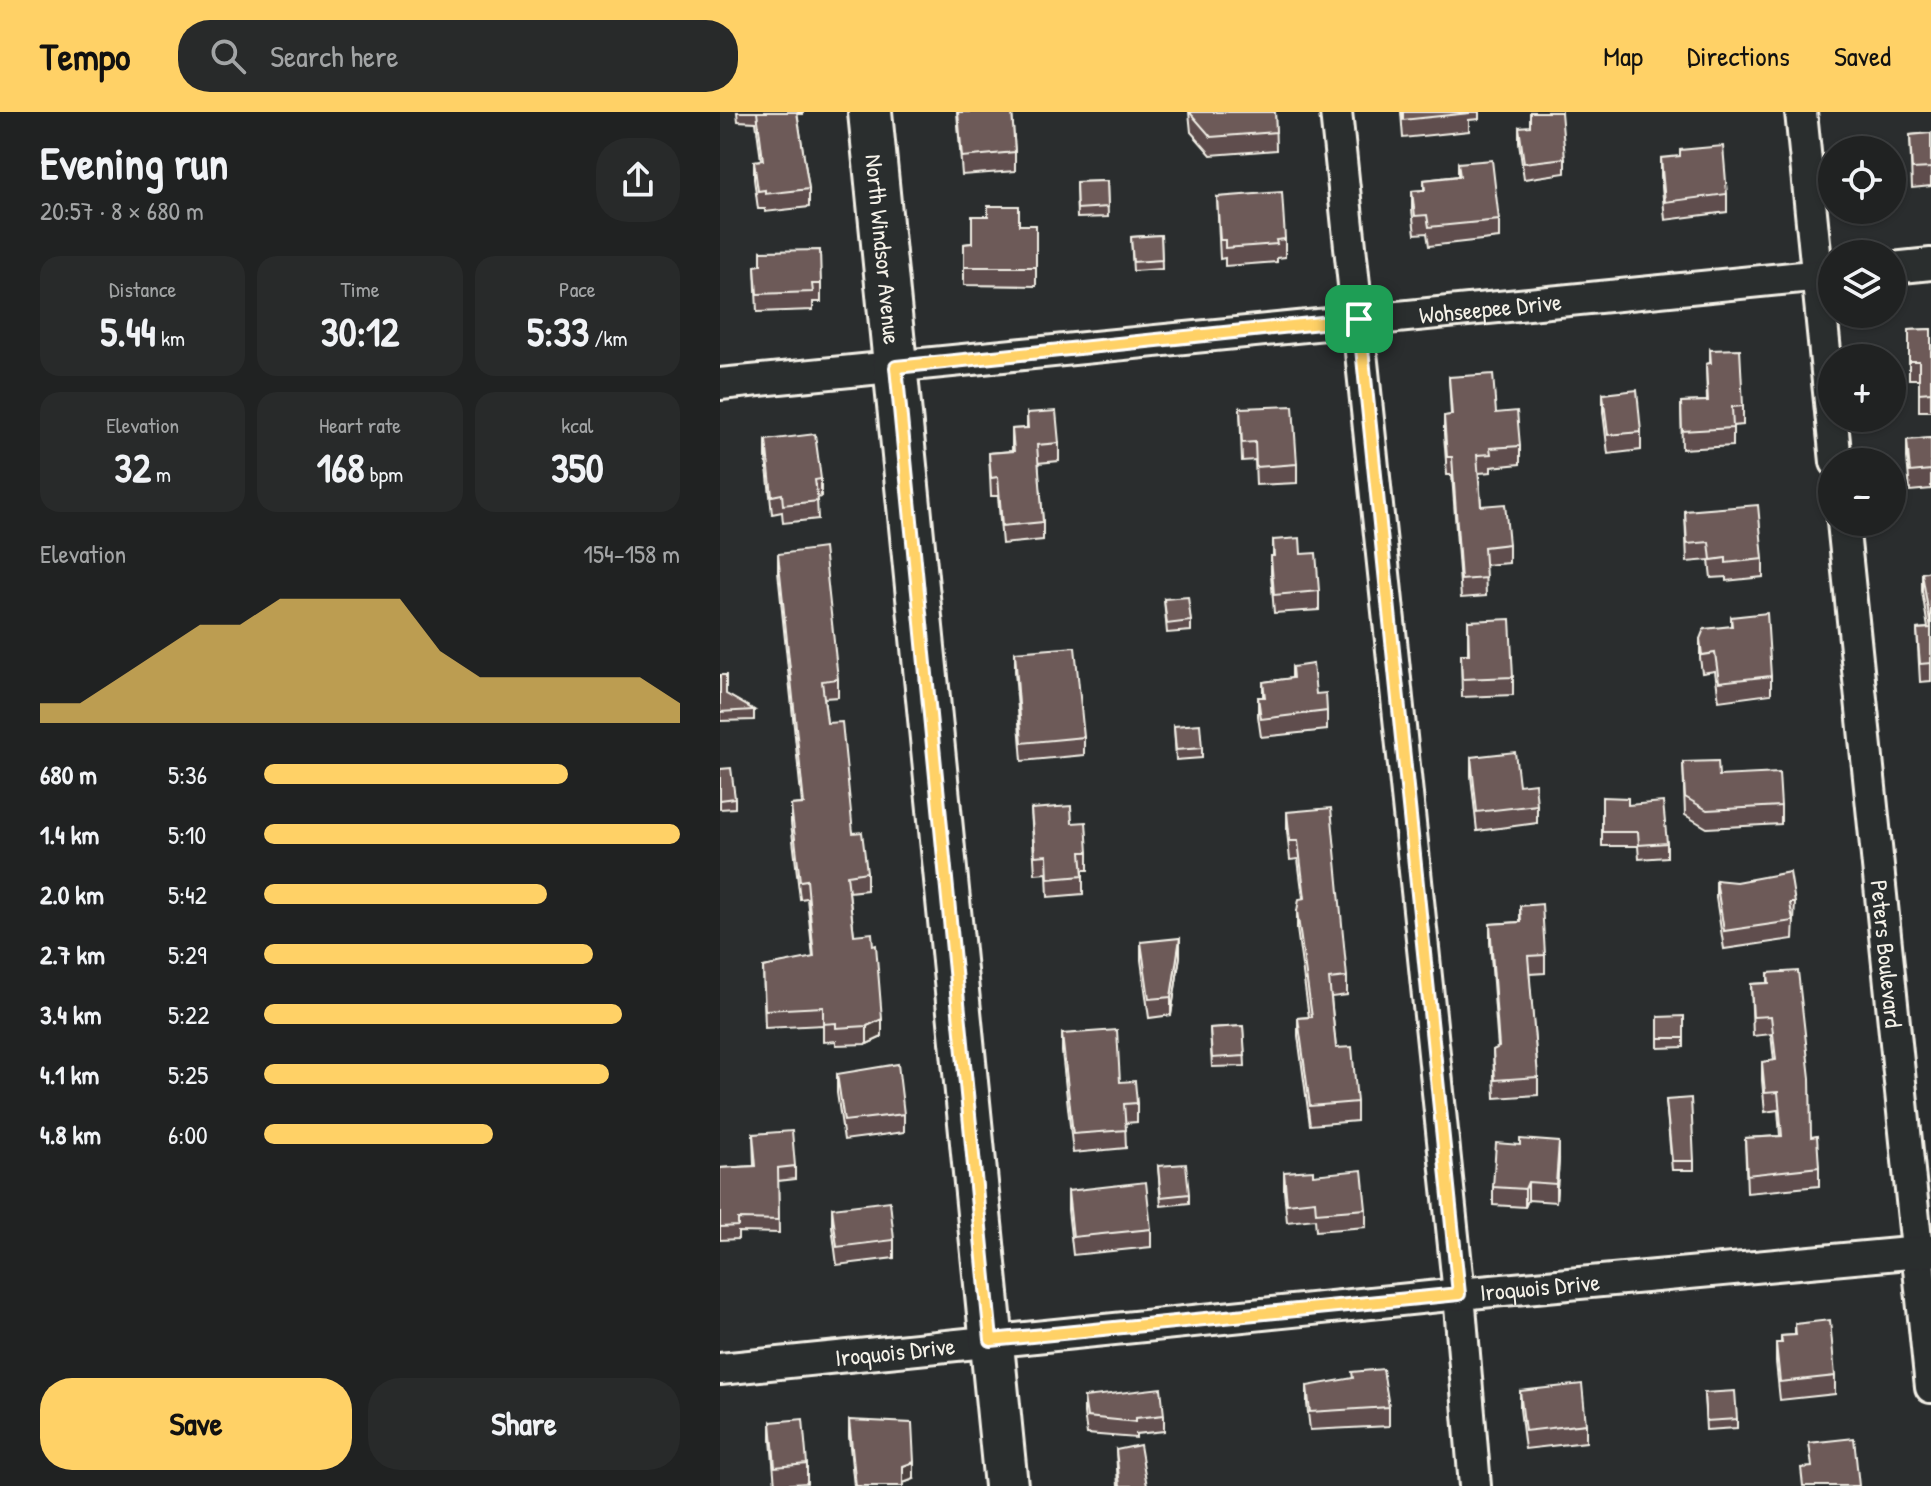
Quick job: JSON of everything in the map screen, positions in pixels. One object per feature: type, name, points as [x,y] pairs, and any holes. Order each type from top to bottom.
[{"type":"street","name":"North Windsor Avenue","points":[[870,112],[1006,1486]]},
{"type":"street","points":[[1336,112],[1459,1294],[1475,1486]]},
{"type":"street","points":[[1801,112],[1819,240]]},
{"type":"street","points":[[1906,267],[1931,264]]},
{"type":"street","name":"Wohseepee Drive","points":[[720,384],[1818,275]]},
{"type":"street","points":[[1827,328],[1835,448]]},
{"type":"street","name":"Peters Boulevard","points":[[1845,536],[1925,1252],[1931,1387]]},
{"type":"street","name":"Iroquois Drive","points":[[720,1369],[1459,1294],[1925,1252]]},
{"type":"building","points":[[757,112],[797,112],[809,189],[765,194],[765,190],[758,191],[754,161],[763,160]]},
{"type":"building","points":[[958,112],[1012,112],[1015,152],[962,157]]},
{"type":"building","points":[[1191,112],[1275,112],[1276,132],[1211,137]]},
{"type":"building","points":[[1403,112],[1469,112],[1469,113],[1403,120]]},
{"type":"building","points":[[1530,112],[1561,112],[1565,158],[1524,163],[1519,127],[1530,126]]},
{"type":"building","points":[[1931,133],[1931,168],[1912,169],[1910,135]]},
{"type":"building","points":[[1723,146],[1727,194],[1665,202],[1661,158],[1680,156],[1680,150]]},
{"type":"building","points":[[1492,160],[1499,220],[1429,227],[1427,215],[1415,216],[1412,191],[1425,190],[1424,180],[1460,176],[1458,163]]},
{"type":"building","points":[[1107,181],[1108,207],[1077,209],[1076,182]]},
{"type":"building","points":[[1282,192],[1285,239],[1276,240],[1277,244],[1225,248],[1225,240],[1220,240],[1217,197]]},
{"type":"building","points":[[988,206],[1019,206],[1019,225],[1036,225],[1036,267],[964,267],[964,244],[972,243],[972,216],[988,216]]},
{"type":"building","points":[[1161,235],[1162,260],[1133,262],[1131,237]]},
{"type":"building","points":[[820,250],[821,284],[812,284],[813,292],[757,294],[755,266],[761,265],[761,251]]},
{"type":"building","points":[[1931,329],[1931,392],[1919,393],[1919,361],[1909,361],[1909,330]]},
{"type":"building","points":[[1740,349],[1743,406],[1732,407],[1733,428],[1682,431],[1681,402],[1708,401],[1706,364],[1711,363],[1710,350]]},
{"type":"building","points":[[1493,374],[1496,413],[1517,411],[1520,446],[1490,448],[1491,454],[1477,455],[1481,506],[1505,504],[1509,544],[1484,547],[1486,578],[1461,580],[1452,457],[1447,457],[1444,416],[1452,415],[1449,377]]},
{"type":"building","points":[[1637,390],[1641,432],[1608,435],[1603,394]]},
{"type":"building","points":[[1293,406],[1297,464],[1256,467],[1255,442],[1242,443],[1240,408]]},
{"type":"building","points":[[1056,411],[1059,443],[1037,445],[1043,522],[1002,526],[998,477],[991,478],[989,453],[1014,451],[1012,429],[1028,428],[1027,413]]},
{"type":"building","points":[[815,434],[821,479],[815,480],[818,501],[783,505],[782,494],[772,496],[766,440]]},
{"type":"building","points":[[1931,438],[1931,470],[1910,472],[1907,440]]},
{"type":"building","points":[[1758,505],[1763,559],[1726,563],[1726,558],[1711,560],[1709,542],[1687,544],[1685,511]]},
{"type":"building","points":[[1300,538],[1301,554],[1316,553],[1319,591],[1274,595],[1273,540]]},
{"type":"building","points":[[824,548],[838,679],[822,681],[827,723],[842,722],[853,833],[862,832],[867,872],[847,875],[854,935],[872,933],[873,946],[876,945],[882,1019],[867,1026],[836,1028],[836,1023],[823,1024],[823,1007],[765,1010],[763,967],[814,957],[807,880],[800,881],[791,805],[804,804],[778,554]]},
{"type":"building","points":[[1931,571],[1931,628],[1922,573]]},
{"type":"building","points":[[1188,597],[1191,621],[1167,624],[1164,599]]},
{"type":"building","points":[[1767,613],[1771,676],[1719,682],[1715,653],[1702,655],[1700,639],[1704,629],[1732,626],[1731,617]]},
{"type":"building","points":[[1510,619],[1513,677],[1462,679],[1461,654],[1469,654],[1468,621]]},
{"type":"building","points":[[1931,628],[1931,663],[1920,664],[1917,629]]},
{"type":"building","points":[[1075,647],[1084,737],[1022,743],[1015,652]]},
{"type":"building","points":[[1313,664],[1316,694],[1326,693],[1327,711],[1261,719],[1258,697],[1265,697],[1263,682],[1293,678],[1292,667]]},
{"type":"building","points":[[720,675],[726,675],[726,694],[754,710],[720,712]]},
{"type":"building","points":[[1200,724],[1202,748],[1176,750],[1174,726]]},
{"type":"building","points":[[1515,752],[1519,785],[1535,783],[1537,805],[1477,812],[1471,757]]},
{"type":"building","points":[[1718,761],[1719,776],[1779,773],[1781,806],[1707,810],[1685,797],[1683,762]]},
{"type":"building","points":[[731,768],[735,798],[720,800],[720,769]]},
{"type":"building","points":[[1602,797],[1628,798],[1628,805],[1663,802],[1667,843],[1639,845],[1638,832],[1602,832]]},
{"type":"building","points":[[1071,806],[1072,823],[1086,822],[1088,852],[1081,852],[1083,876],[1048,879],[1047,855],[1035,856],[1031,809]]},
{"type":"building","points":[[1331,808],[1347,977],[1329,979],[1336,1048],[1352,1047],[1357,1102],[1310,1106],[1298,1018],[1312,1017],[1297,911],[1299,899],[1305,898],[1298,841],[1290,841],[1287,812]]},
{"type":"building","points":[[1790,872],[1795,903],[1790,903],[1793,921],[1724,931],[1716,880],[1736,882]]},
{"type":"building","points":[[1542,904],[1545,955],[1528,956],[1538,1077],[1495,1080],[1493,1050],[1499,1047],[1490,924],[1521,922],[1520,906]]},
{"type":"building","points":[[1180,938],[1171,997],[1149,999],[1141,942]]},
{"type":"building","points":[[1798,971],[1810,1078],[1811,1137],[1817,1136],[1819,1167],[1747,1175],[1745,1138],[1782,1136],[1778,1092],[1765,1093],[1762,1062],[1776,1060],[1771,1016],[1753,1017],[1751,984],[1769,983],[1768,973]]},
{"type":"building","points":[[1684,1016],[1684,1038],[1658,1038],[1658,1017]]},
{"type":"building","points":[[1243,1026],[1245,1056],[1212,1058],[1210,1028]]},
{"type":"building","points":[[1117,1030],[1120,1082],[1135,1081],[1137,1103],[1124,1104],[1126,1130],[1073,1134],[1062,1034]]},
{"type":"building","points":[[898,1064],[904,1114],[844,1121],[837,1074]]},
{"type":"building","points":[[1691,1098],[1694,1161],[1672,1161],[1666,1100]]},
{"type":"building","points":[[792,1131],[795,1166],[778,1168],[779,1220],[738,1219],[738,1226],[720,1227],[720,1168],[756,1166],[753,1134]]},
{"type":"building","points":[[1520,1139],[1559,1142],[1556,1184],[1528,1182],[1525,1189],[1493,1187],[1496,1143],[1520,1145]]},
{"type":"building","points":[[1186,1164],[1189,1194],[1161,1197],[1158,1166]]},
{"type":"building","points":[[1313,1170],[1313,1175],[1362,1170],[1366,1209],[1316,1213],[1315,1201],[1287,1204],[1284,1172]]},
{"type":"building","points":[[1146,1182],[1151,1229],[1073,1237],[1068,1191]]},
{"type":"building","points":[[890,1201],[894,1240],[837,1247],[832,1208]]},
{"type":"building","points":[[1830,1320],[1835,1376],[1780,1382],[1776,1343],[1782,1343],[1781,1336],[1796,1335],[1795,1324]]},
{"type":"building","points":[[1383,1369],[1389,1407],[1310,1412],[1307,1386],[1353,1378],[1352,1372]]},
{"type":"building","points":[[1582,1384],[1586,1424],[1525,1431],[1520,1391]]},
{"type":"building","points":[[1161,1388],[1164,1415],[1136,1418],[1136,1422],[1087,1417],[1084,1397]]},
{"type":"building","points":[[1735,1391],[1737,1419],[1706,1421],[1704,1393]]},
{"type":"building","points":[[803,1419],[807,1464],[775,1467],[771,1422]]},
{"type":"building","points":[[849,1420],[912,1423],[914,1462],[903,1466],[903,1486],[856,1486]]},
{"type":"building","points":[[1854,1438],[1859,1486],[1803,1486],[1801,1468],[1812,1467],[1809,1443]]},
{"type":"building","points":[[1140,1445],[1147,1486],[1120,1486],[1116,1450]]},
{"type":"route","points":[[1359,319],[1401,756],[1459,1294],[991,1340],[896,367],[1359,319]]}]
